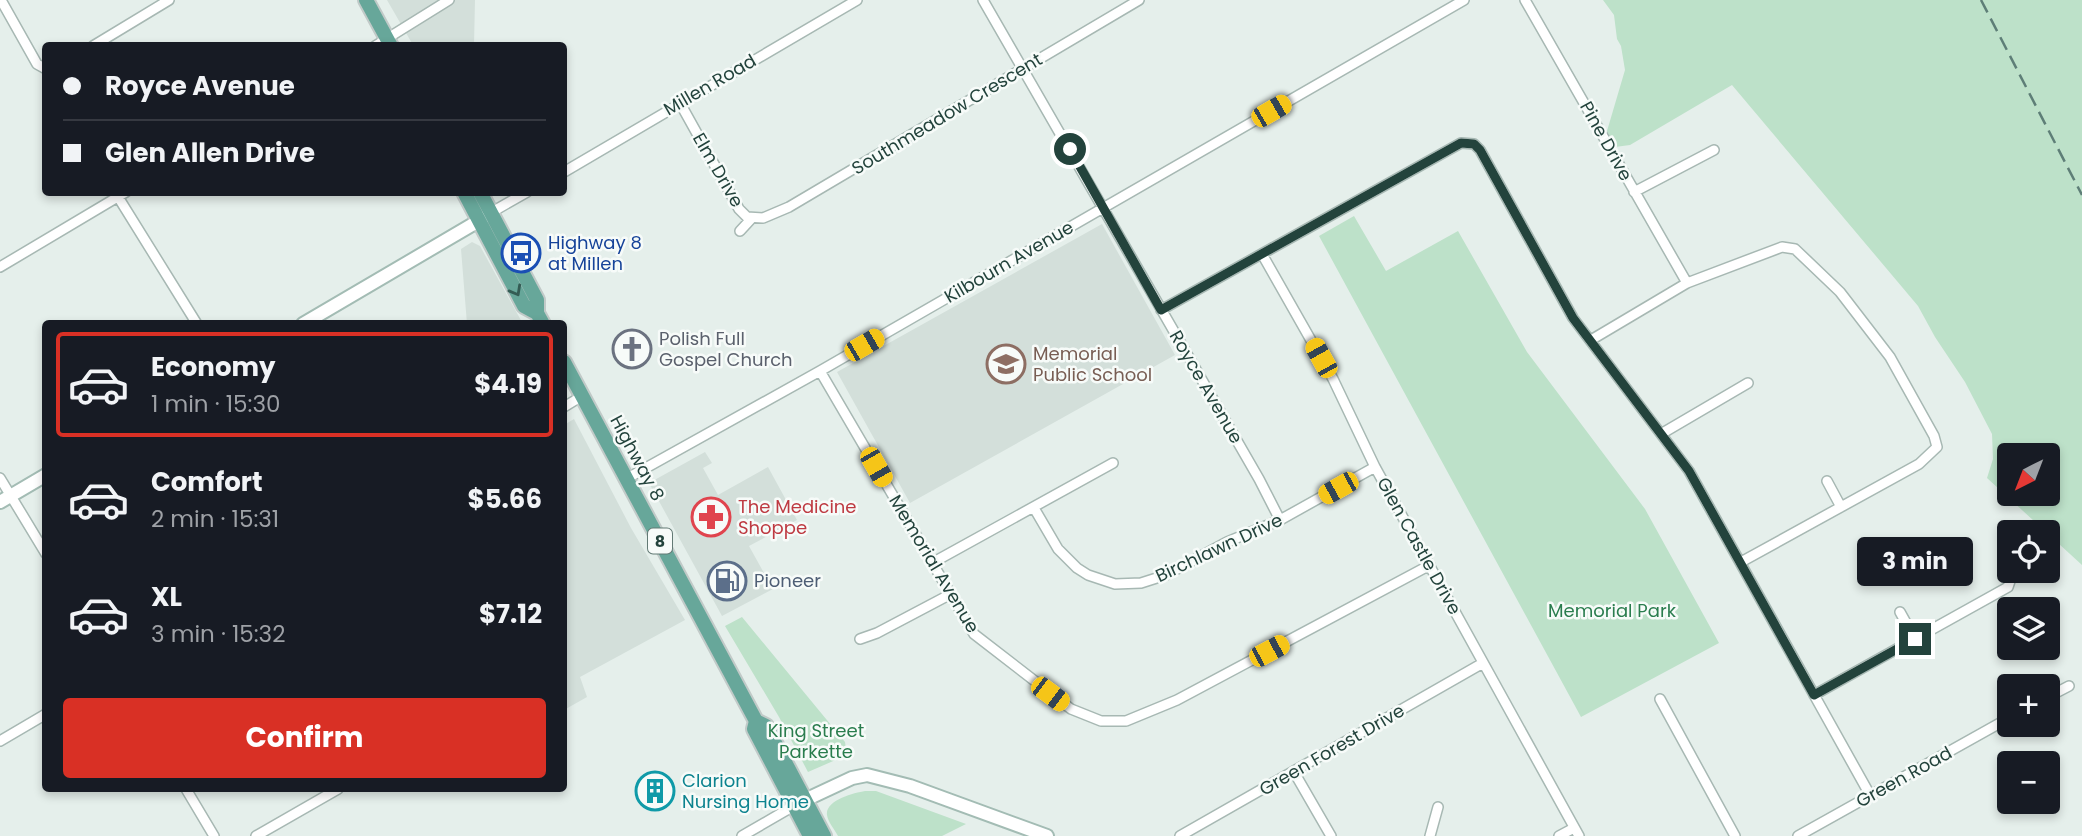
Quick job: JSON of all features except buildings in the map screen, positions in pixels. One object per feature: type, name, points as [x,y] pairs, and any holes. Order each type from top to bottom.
[{"type":"main road","points":[[366,0],[384,42]]},
{"type":"main road","points":[[466,196],[524,306],[540,318]]},
{"type":"main road","points":[[482,196],[537,300],[540,318]]},
{"type":"main road","name":"Highway 8","points":[[567,368],[756,721],[766,726],[810,836]]},
{"type":"main road","name":"Highway 8","points":[[799,803],[824,836]]},
{"type":"street","points":[[1,0],[37,64],[42,67]]},
{"type":"street","points":[[100,42],[169,0]]},
{"type":"street","points":[[386,42],[449,0]]},
{"type":"street","name":"Millen Road","points":[[567,170],[858,0]]},
{"type":"street","name":"Royce Avenue","points":[[983,0],[1280,520]]},
{"type":"street","name":"Southmeadow Crescent","points":[[752,218],[768,217],[786,209],[1139,0]]},
{"type":"street","name":"Kilbourn Avenue","points":[[626,479],[820,371],[1464,0]]},
{"type":"street","name":"Pine Drive","points":[[1525,0],[1687,283]]},
{"type":"street","name":"Elm Drive","points":[[680,103],[739,209],[747,218],[752,218]]},
{"type":"street","points":[[1161,310],[1465,142],[1474,144],[1480,150],[1573,318],[1689,471],[1870,796]]},
{"type":"street","points":[[1634,192],[1714,150]]},
{"type":"street","points":[[0,267],[117,196]]},
{"type":"street","points":[[121,196],[195,320]]},
{"type":"street","points":[[310,320],[520,196]]},
{"type":"street","name":"Elm Drive","points":[[740,231],[752,218]]},
{"type":"street","points":[[1591,340],[1687,283],[1782,247],[1795,249],[1840,292],[1890,357],[1934,436],[1937,447],[1919,464],[1741,562]]},
{"type":"street","name":"Glen Castle Drive","points":[[1262,254],[1332,379],[1375,467],[1577,832]]},
{"type":"street","name":"Memorial Avenue","points":[[820,371],[974,634],[1071,709],[1101,721],[1126,720],[1177,700],[1430,565]]},
{"type":"street","points":[[1661,434],[1748,383]]},
{"type":"street","points":[[567,405],[582,396]]},
{"type":"street","points":[[932,563],[1113,463]]},
{"type":"street","name":"Birchlawn Drive","points":[[1034,508],[1058,550],[1088,576],[1115,584],[1154,580],[1227,542],[1280,520],[1375,467]]},
{"type":"street","points":[[5,499],[42,477]]},
{"type":"street","points":[[0,478],[5,499],[42,549]]},
{"type":"street","points":[[1827,481],[1841,507]]},
{"type":"street","points":[[1814,695],[2008,587],[2009,583]]},
{"type":"street","points":[[860,639],[877,633],[949,595]]},
{"type":"street","points":[[1900,612],[1915,639]]},
{"type":"street","name":"Green Forest Drive","points":[[1180,836],[1483,663]]},
{"type":"street","points":[[2060,691],[2069,686]]},
{"type":"street","points":[[1660,699],[1735,836]]},
{"type":"street","points":[[0,741],[42,717]]},
{"type":"street","name":"Green Road","points":[[1798,836],[1997,725]]},
{"type":"street","points":[[1294,772],[1331,836]]},
{"type":"street","points":[[742,836],[799,803],[852,778],[867,775],[910,786],[1048,836]]},
{"type":"street","points":[[188,792],[214,836]]},
{"type":"street","points":[[257,836],[333,792]]},
{"type":"street","points":[[1430,836],[1438,807]]},
{"type":"street","points":[[1559,836],[1577,832]]},
{"type":"shaded area","points":[[387,0],[475,0],[474,42],[411,42]]},
{"type":"shaded area","name":"Memorial Public School","points":[[1102,224],[1175,355],[910,503],[837,372]]},
{"type":"shaded area","points":[[472,242],[480,246],[521,320],[467,320],[461,249]]},
{"type":"shaded area","points":[[574,419],[631,528],[685,620],[580,677],[587,697],[567,708],[567,423]]},
{"type":"shaded area","points":[[705,452],[712,463],[703,468],[718,495],[768,467],[797,520],[749,546],[773,589],[722,616],[649,483]]},
{"type":"green space","points":[[1603,0],[2082,0],[2082,565],[2060,545],[2060,520],[2033,520],[2018,506],[2060,506],[2060,443],[1997,443],[1997,487],[1987,478],[1993,459],[1992,434],[1965,382],[1918,306],[1732,85],[1630,145],[1615,147],[1607,131],[1625,70],[1621,46],[1617,39],[1614,15]]},
{"type":"green space","name":"Memorial Park","points":[[1354,216],[1386,271],[1458,231],[1527,352],[1645,509],[1719,643],[1581,717],[1319,236]]},
{"type":"green space","name":"King Street Parkette","points":[[742,617],[845,742],[847,755],[808,772],[725,626]]},
{"type":"green space","points":[[865,791],[876,791],[966,824],[942,836],[838,836],[827,815],[831,805],[841,798]]},
{"type":"railway","points":[[1981,0],[2082,195]]},
{"type":"place","name":"Highway 8 at Millen","points":[[521,253]]},
{"type":"place","name":"Polish Full Gospel Church","points":[[632,349]]},
{"type":"place","name":"Memorial Public School","points":[[1006,364]]},
{"type":"place","name":"The Medicine Shoppe","points":[[711,517]]},
{"type":"place","name":"Pioneer","points":[[727,581]]},
{"type":"place","name":"Clarion Nursing Home","points":[[655,791]]},
{"type":"route","points":[[1070,149],[1161,310],[1461,143],[1474,144],[1480,150],[1573,318],[1689,471],[1814,695],[1915,639]]}]
